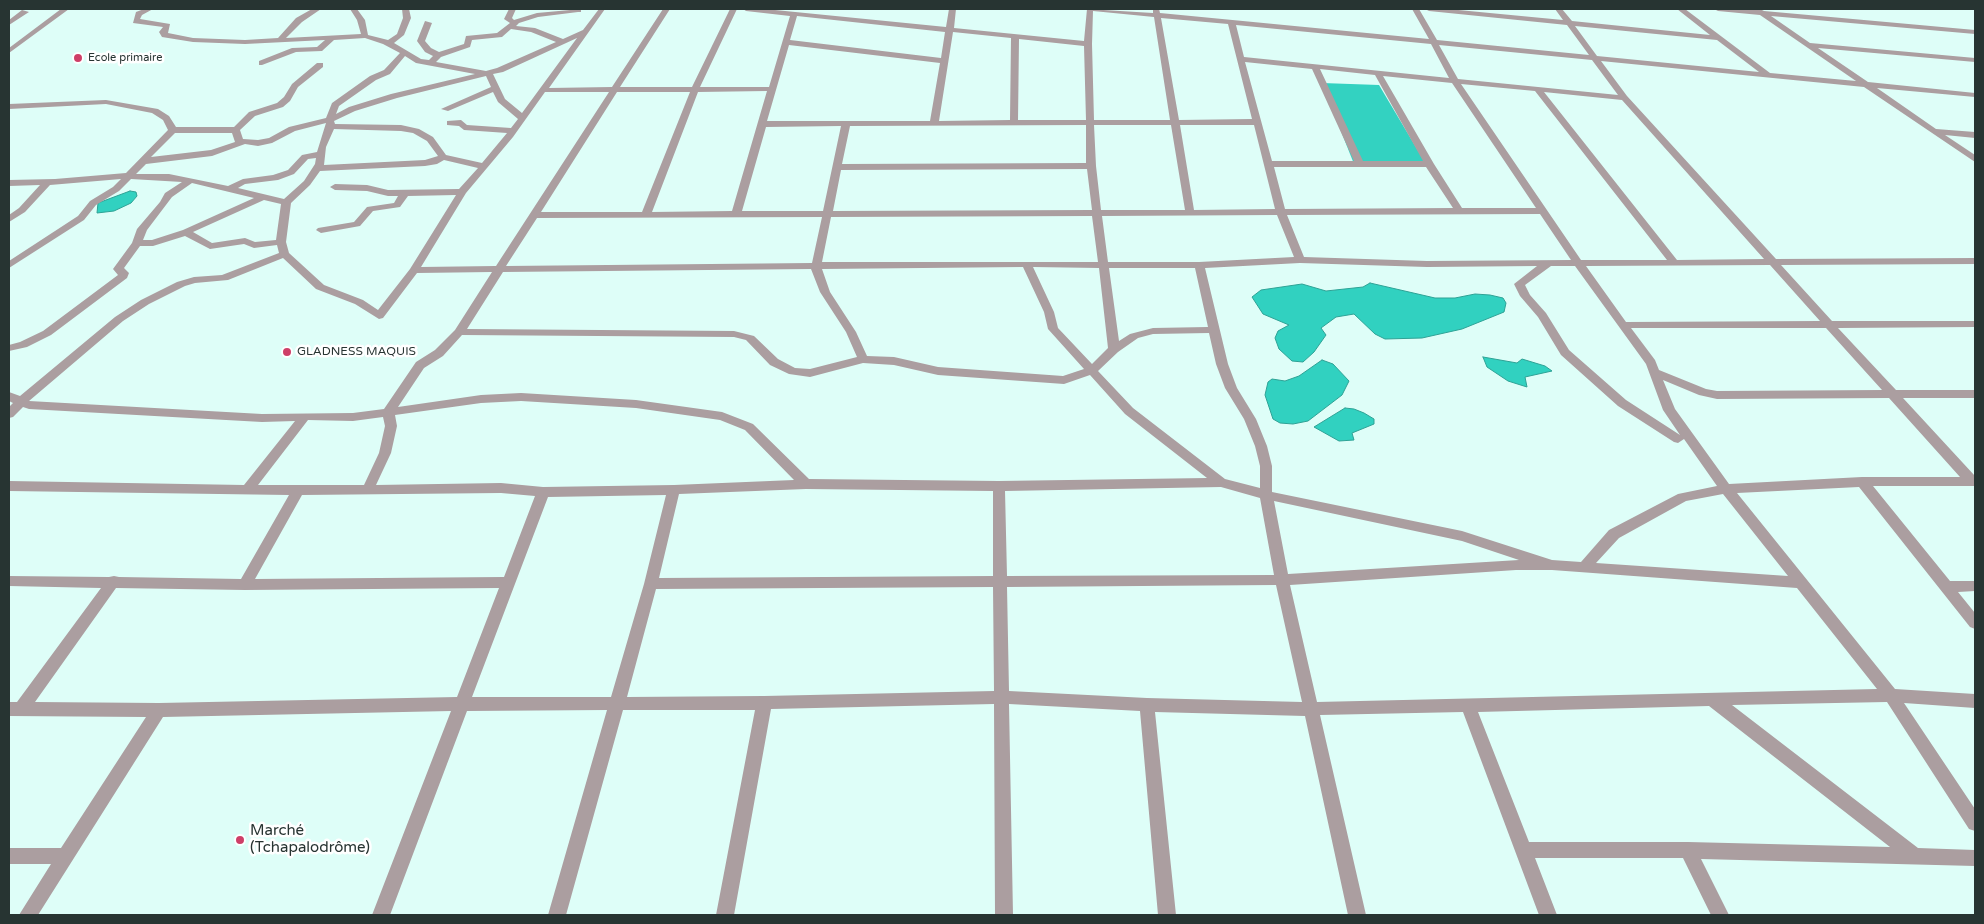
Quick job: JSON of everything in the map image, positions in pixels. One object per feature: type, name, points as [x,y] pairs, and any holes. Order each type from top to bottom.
[{"type":"street","points":[[9,52],[64,9]]},
{"type":"street","points":[[149,9],[140,14],[136,22],[164,24],[166,26],[163,32],[171,38],[245,42],[365,36],[388,44],[403,54],[419,61],[489,74]]},
{"type":"street","points":[[281,39],[299,20],[317,9]]},
{"type":"street","points":[[354,9],[361,20],[365,36]]},
{"type":"street","points":[[388,44],[400,35],[407,18],[406,9]]},
{"type":"street","points":[[508,9],[538,9]]},
{"type":"street","points":[[512,9],[508,19],[512,24],[564,42]]},
{"type":"street","points":[[368,489],[387,444],[391,426],[388,412],[420,365],[439,352],[459,332],[666,9]]},
{"type":"street","points":[[646,214],[696,89],[733,9]]},
{"type":"street","points":[[746,9],[1088,44]]},
{"type":"street","points":[[934,123],[953,9]]},
{"type":"street","points":[[1114,349],[1091,166],[1088,44],[1091,9],[1156,12],[1231,22],[1975,95]]},
{"type":"street","points":[[1416,9],[1456,81],[1578,263],[1657,374],[1669,410],[1726,489],[1891,695],[1975,823]]},
{"type":"street","points":[[1429,9],[1719,38]]},
{"type":"street","points":[[1559,9],[1624,98],[1973,481]]},
{"type":"street","points":[[1681,9],[1767,74]]},
{"type":"street","points":[[1718,9],[1759,11],[1975,32]]},
{"type":"street","points":[[1826,9],[1843,20]]},
{"type":"street","points":[[431,63],[438,55],[467,45],[469,38],[497,35],[512,24],[537,15],[577,10],[584,15],[600,12]]},
{"type":"street","points":[[1759,11],[1975,159]]},
{"type":"street","points":[[9,23],[25,12]]},
{"type":"street","points":[[403,54],[386,72],[337,103],[333,108],[318,168],[286,202],[281,242],[284,254],[320,287],[359,302],[379,316],[414,270],[462,192],[513,131],[600,12]]},
{"type":"street","points":[[1156,12],[1173,122],[1190,212]]},
{"type":"street","points":[[736,214],[794,14]]},
{"type":"street","points":[[1231,22],[1281,212],[1300,260]]},
{"type":"street","points":[[428,24],[421,41],[428,50],[438,55]]},
{"type":"street","points":[[330,123],[352,109],[394,96],[489,74],[586,31]]},
{"type":"street","points":[[1014,123],[1015,36]]},
{"type":"street","points":[[262,64],[296,50],[319,49],[333,37]]},
{"type":"street","points":[[786,42],[944,61]]},
{"type":"street","points":[[1807,45],[1975,60]]},
{"type":"street","points":[[1240,59],[1624,98]]},
{"type":"street","points":[[9,265],[81,218],[92,204],[116,189],[131,176],[173,130],[236,130],[252,114],[280,105],[287,100],[295,86],[320,65]]},
{"type":"street","points":[[1316,67],[1360,164]]},
{"type":"street","points":[[489,74],[494,89],[501,100],[522,118]]},
{"type":"street","points":[[1378,74],[1429,164],[1459,211]]},
{"type":"street","points":[[445,109],[494,89]]},
{"type":"street","points":[[542,90],[772,89]]},
{"type":"street","points":[[1537,89],[1674,262]]},
{"type":"street","points":[[9,106],[106,102],[155,111],[166,118],[173,130]]},
{"type":"street","points":[[450,122],[461,123],[464,127],[513,131]]},
{"type":"street","points":[[762,124],[1257,122]]},
{"type":"street","points":[[144,161],[212,153],[242,144],[265,142],[292,130],[330,123],[401,128],[416,131],[430,139],[444,157],[483,166]]},
{"type":"street","points":[[846,124],[816,267],[825,292],[851,332],[863,359]]},
{"type":"street","points":[[236,130],[238,140],[242,144]]},
{"type":"street","points":[[1932,130],[1975,135]]},
{"type":"street","points":[[228,190],[238,184],[275,178],[291,172],[305,158],[322,154]]},
{"type":"street","points":[[318,168],[425,163],[434,162],[444,157]]},
{"type":"street","points":[[1268,164],[1429,164]]},
{"type":"street","points":[[837,167],[1091,166]]},
{"type":"street","points":[[9,183],[47,183],[131,176],[190,180],[286,202]]},
{"type":"street","points":[[9,348],[23,345],[47,333],[123,276],[124,273],[118,269],[137,243],[142,229],[164,203],[168,195],[190,180]]},
{"type":"street","points":[[9,219],[28,204],[47,183]]},
{"type":"street","points":[[335,187],[367,188],[388,193],[404,194],[462,192]]},
{"type":"street","points":[[321,230],[356,224],[370,209],[397,205],[404,194]]},
{"type":"street","points":[[137,243],[152,243],[186,232],[263,197]]},
{"type":"street","points":[[534,214],[1542,210]]},
{"type":"street","points":[[186,232],[210,246],[245,241],[254,245],[281,242]]},
{"type":"street","points":[[9,414],[20,402],[119,319],[145,302],[181,284],[194,280],[224,278],[284,254]]},
{"type":"street","points":[[414,270],[1199,265],[1300,260],[1427,264],[1975,261]]},
{"type":"street","points":[[1549,263],[1519,284],[1525,296],[1542,314],[1565,352],[1622,403],[1678,439]]},
{"type":"street","points":[[1199,265],[1222,364],[1231,388],[1250,419],[1261,446],[1266,466],[1266,495],[1282,580],[1357,915]]},
{"type":"street","points":[[1027,266],[1049,312],[1053,329],[1129,410],[1221,482]]},
{"type":"street","points":[[1623,325],[1975,324]]},
{"type":"street","points":[[459,332],[734,334],[750,338],[774,362],[793,371],[810,373],[863,359],[894,361],[938,371],[1064,380],[1091,371],[1114,349],[1134,336],[1153,330],[1214,330]]},
{"type":"street","points":[[1657,374],[1703,392],[1718,395],[1975,394]]},
{"type":"street","points":[[9,396],[28,405],[262,418],[305,416],[354,417],[521,397],[636,404],[722,416],[749,427],[806,484]]},
{"type":"street","points":[[246,490],[305,416]]},
{"type":"street","points":[[1584,567],[1614,534],[1683,497],[1726,489],[1862,482],[1973,481]]},
{"type":"street","points":[[9,486],[246,490],[501,488],[543,492],[674,490],[806,484],[998,486],[1221,482],[1266,495],[1462,536],[1552,565]]},
{"type":"street","points":[[1862,482],[1975,623]]},
{"type":"street","points":[[998,486],[1004,915]]},
{"type":"street","points":[[245,584],[298,490]]},
{"type":"street","points":[[557,915],[651,584],[674,490]]},
{"type":"street","points":[[381,915],[543,492]]},
{"type":"street","points":[[651,584],[1282,580],[1516,565],[1584,567],[1803,583]]},
{"type":"street","points":[[9,581],[245,584],[509,582]]},
{"type":"street","points":[[15,709],[114,581]]},
{"type":"street","points":[[1948,587],[1975,586]]},
{"type":"street","points":[[15,709],[159,710],[463,704],[764,703],[1000,697],[1147,705],[1310,709],[1469,707],[1891,695],[1975,701]]},
{"type":"street","points":[[1713,700],[1916,857]]},
{"type":"street","points":[[725,915],[764,703]]},
{"type":"street","points":[[1147,705],[1167,915]]},
{"type":"street","points":[[1469,707],[1548,915]]},
{"type":"street","points":[[28,915],[159,710]]},
{"type":"street","points":[[1524,850],[1688,850],[1975,858]]},
{"type":"street","points":[[1688,850],[1720,915]]},
{"type":"street","points":[[9,856],[64,856]]},
{"type":"shaded area","points":[[1322,83],[1379,85],[1426,164],[1354,164]]},
{"type":"shaded area","points":[[130,191],[136,192],[137,196],[131,203],[114,211],[97,213],[98,203]]},
{"type":"shaded area","points":[[1370,283],[1435,298],[1455,298],[1475,294],[1490,295],[1503,298],[1506,303],[1504,312],[1462,329],[1422,338],[1385,339],[1375,334],[1354,314],[1336,317],[1321,328],[1326,335],[1314,352],[1303,362],[1292,361],[1279,349],[1275,338],[1278,331],[1289,325],[1263,314],[1252,297],[1261,290],[1302,284],[1326,291],[1363,287]]},
{"type":"shaded area","points":[[1483,357],[1517,363],[1522,359],[1545,366],[1552,371],[1525,377],[1527,387],[1508,381],[1487,367]]},
{"type":"shaded area","points":[[1322,360],[1333,364],[1349,381],[1342,395],[1308,421],[1293,424],[1280,423],[1273,419],[1265,395],[1268,382],[1272,379],[1285,381],[1299,376]]},
{"type":"shaded area","points":[[1345,408],[1364,413],[1374,419],[1374,424],[1352,433],[1354,440],[1339,441],[1314,427]]},
{"type":"place","name":"Ecole primaire","points":[[78,58]]},
{"type":"place","name":"GLADNESS MAQUIS","points":[[287,352]]},
{"type":"place","name":"Marché (Tchapalodrôme)","points":[[240,840]]}]
